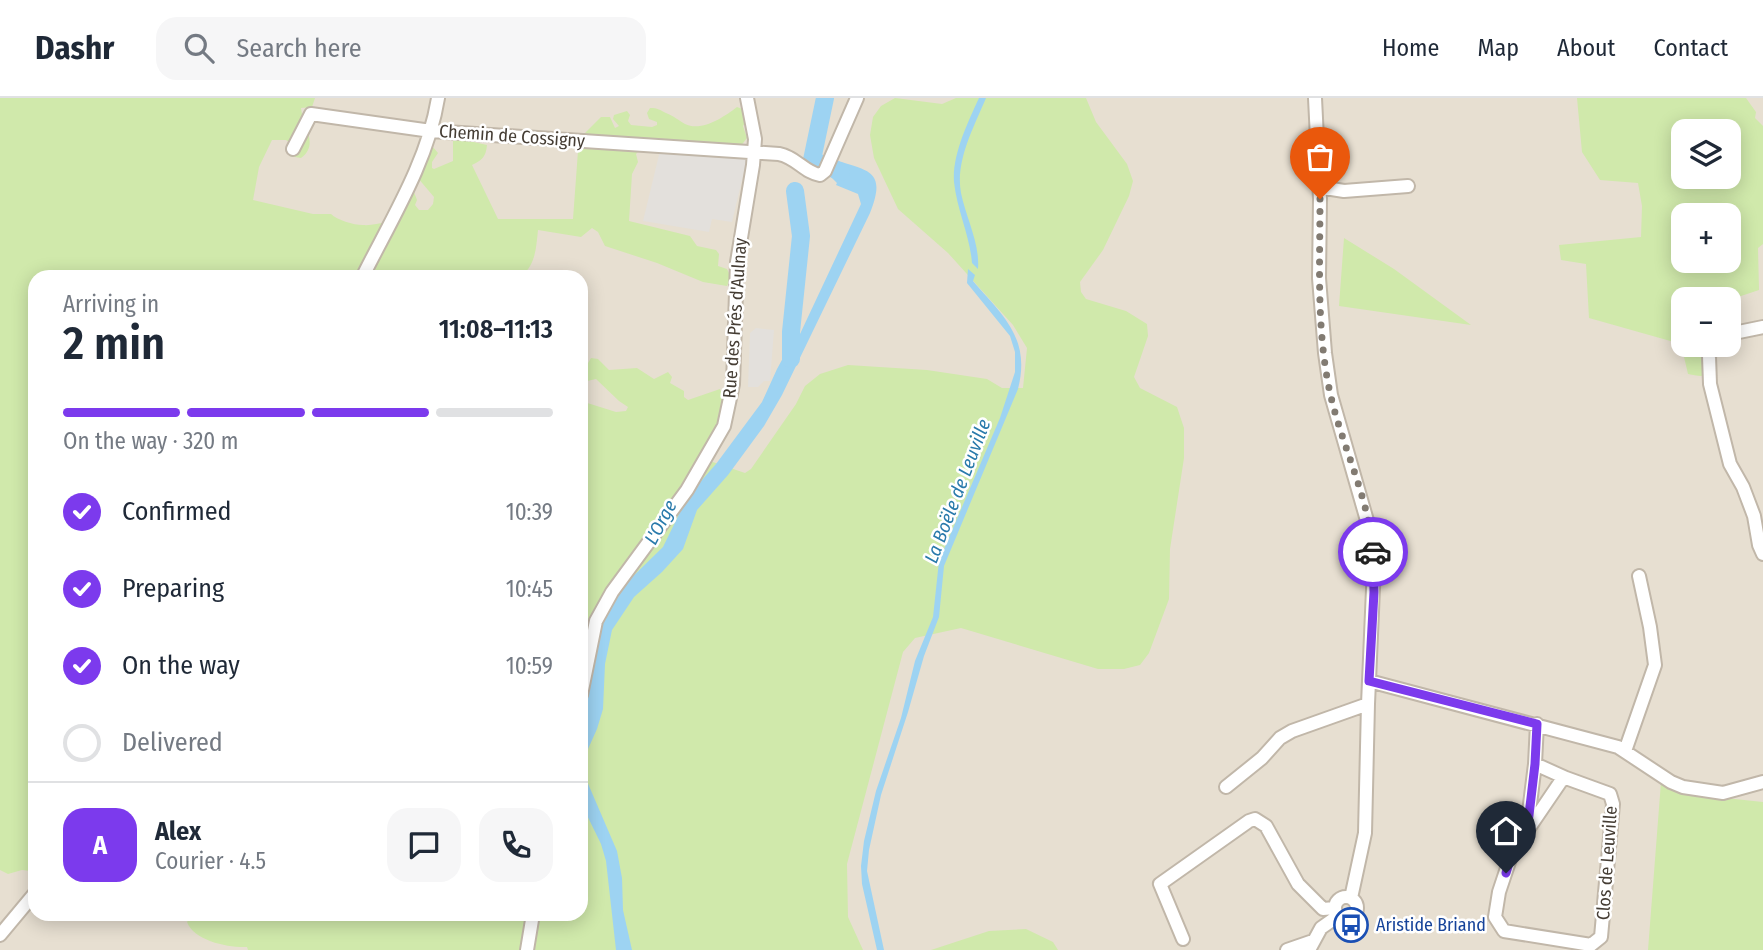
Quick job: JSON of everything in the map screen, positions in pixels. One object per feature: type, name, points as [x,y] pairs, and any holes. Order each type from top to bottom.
[{"type":"street","points":[[366,270],[413,175],[431,131],[438,98]]},
{"type":"street","name":"Rue des Prés d'Aulnay","points":[[588,660],[596,621],[605,603],[687,490],[724,426],[733,384],[737,262],[755,139],[747,98]]},
{"type":"street","name":"Chemin de Cossigny","points":[[293,149],[311,114],[431,131],[788,155],[819,173],[831,157],[857,98]]},
{"type":"street","points":[[1315,98],[1319,278],[1331,395],[1372,538],[1374,592],[1365,832],[1351,898]]},
{"type":"street","points":[[1319,187],[1344,191],[1408,187]]},
{"type":"street","points":[[1741,332],[1763,327]]},
{"type":"street","points":[[1711,357],[1710,384],[1730,464],[1758,515],[1759,545],[1763,554]]},
{"type":"street","points":[[1625,751],[1655,665],[1639,576]]},
{"type":"street","points":[[1369,681],[1537,724],[1625,751],[1683,787],[1723,793],[1763,782]]},
{"type":"street","points":[[1226,787],[1262,758],[1280,738],[1292,731],[1368,704]]},
{"type":"street","name":"Clos de Leuville","points":[[1527,832],[1537,724]]},
{"type":"street","name":"Clos de Leuville","points":[[1535,764],[1610,793],[1614,804],[1601,937],[1591,945],[1504,931],[1495,917],[1499,892],[1512,853],[1566,778]]},
{"type":"street","points":[[1183,939],[1160,884],[1250,821],[1255,820],[1266,826],[1303,891],[1323,909],[1337,912],[1346,919],[1354,917],[1357,905],[1351,898]]},
{"type":"street","points":[[1287,950],[1311,945],[1321,928],[1337,912],[1339,900],[1351,898]]},
{"type":"street","points":[[0,935],[28,901]]},
{"type":"street","points":[[527,950],[532,921]]},
{"type":"shaded area","points":[[0,98],[1763,98],[1763,950],[0,950]]},
{"type":"shaded area","points":[[660,151],[747,159],[732,222],[712,219],[709,232],[643,221]]},
{"type":"shaded area","points":[[756,328],[774,330],[770,381],[764,381],[758,387],[748,387],[750,333]]},
{"type":"green space","points":[[0,98],[315,98],[312,107],[301,108],[310,141],[306,153],[301,158],[289,156],[289,142],[272,140],[259,167],[253,200],[313,214],[331,214],[346,222],[366,225],[391,223],[412,187],[417,200],[415,205],[419,210],[428,210],[434,197],[417,177],[432,146],[438,153],[432,162],[434,169],[453,161],[453,141],[460,139],[487,145],[483,158],[472,165],[498,219],[573,219],[578,151],[584,134],[601,117],[610,117],[615,128],[619,126],[613,119],[614,115],[627,111],[631,125],[652,127],[657,125],[657,122],[649,119],[647,113],[650,108],[659,109],[685,124],[698,126],[712,122],[737,107],[748,111],[749,117],[743,126],[747,138],[740,147],[640,150],[636,154],[638,162],[632,174],[629,221],[690,236],[697,246],[716,250],[719,254],[718,266],[727,269],[731,277],[727,286],[703,282],[605,246],[598,232],[592,228],[581,237],[538,230],[536,249],[528,270],[28,270],[28,871],[8,874],[0,870]]},
{"type":"green space","points":[[895,98],[942,104],[956,98],[1086,98],[1096,122],[1127,164],[1133,181],[1129,196],[1103,250],[1080,282],[1081,292],[1086,299],[1126,311],[1147,324],[1148,336],[1134,377],[1140,388],[1177,407],[1184,428],[1184,458],[1170,549],[1169,599],[1149,653],[1140,665],[1124,669],[1098,669],[961,628],[915,638],[903,652],[847,864],[848,917],[863,950],[248,950],[247,947],[213,942],[197,934],[188,921],[588,921],[588,403],[616,412],[626,411],[628,407],[596,379],[588,381],[588,363],[591,358],[598,359],[609,370],[637,368],[654,379],[668,372],[672,377],[670,383],[684,391],[684,397],[688,400],[720,389],[721,415],[704,459],[745,473],[751,469],[796,404],[805,386],[820,374],[848,365],[927,370],[987,379],[1002,388],[1023,388],[1027,348],[1013,325],[948,253],[898,209],[874,158],[870,135],[873,117],[881,106]]},
{"type":"green space","points":[[1577,98],[1746,98],[1756,112],[1755,118],[1763,126],[1763,244],[1758,248],[1759,290],[1741,296],[1741,287],[1671,287],[1671,341],[1589,318],[1586,264],[1561,260],[1559,245],[1641,237],[1642,206],[1638,183],[1600,180],[1582,152]]},
{"type":"green space","points":[[1344,238],[1394,269],[1471,325],[1339,306]]},
{"type":"green space","points":[[1684,357],[1714,357],[1716,365],[1708,374],[1688,374]]},
{"type":"green space","points":[[1661,782],[1678,793],[1763,802],[1763,950],[1648,950]]},
{"type":"green space","points":[[1026,929],[1053,942],[1058,950],[931,950],[989,931]]},
{"type":"water","points":[[979,98],[986,98],[967,144],[960,181],[963,202],[977,250],[978,269],[972,263],[954,172],[962,139]]},
{"type":"water","points":[[832,159],[871,174],[876,188],[870,213],[782,395],[764,426],[728,475],[697,510],[683,549],[634,597],[612,630],[605,664],[603,709],[588,749],[588,683],[599,625],[620,589],[663,547],[688,496],[716,464],[762,402],[789,347],[800,334],[861,204],[858,194],[836,185],[826,172]]},
{"type":"water","points":[[968,269],[975,275],[973,281],[1012,329],[1021,356],[1021,371],[1018,389],[944,566],[939,617],[924,656],[881,795],[867,871],[884,950],[877,950],[862,884],[864,841],[915,661],[933,617],[939,561],[1000,418],[1015,372],[1015,352],[1010,336],[967,283]]},
{"type":"water","points":[[588,784],[617,851],[622,878],[623,910],[632,950],[616,950],[606,861],[588,817]]},
{"type":"waterway","name":"L'Orge","points":[[825,98],[812,160],[841,172]]},
{"type":"waterway","name":"L'Orge","points":[[791,359],[791,332],[801,236],[795,191]]},
{"type":"way so far","points":[[1320,199],[1319,278],[1331,395],[1367,517],[1373,552]]},
{"type":"place","name":"Aristide Briand","points":[[1351,925]]},
{"type":"route","points":[[1373,552],[1374,592],[1369,681],[1537,724],[1527,832],[1512,853],[1506,873]]},
{"type":"water label","name":"La Boële de Leuville","points":[[957,491]]}]
